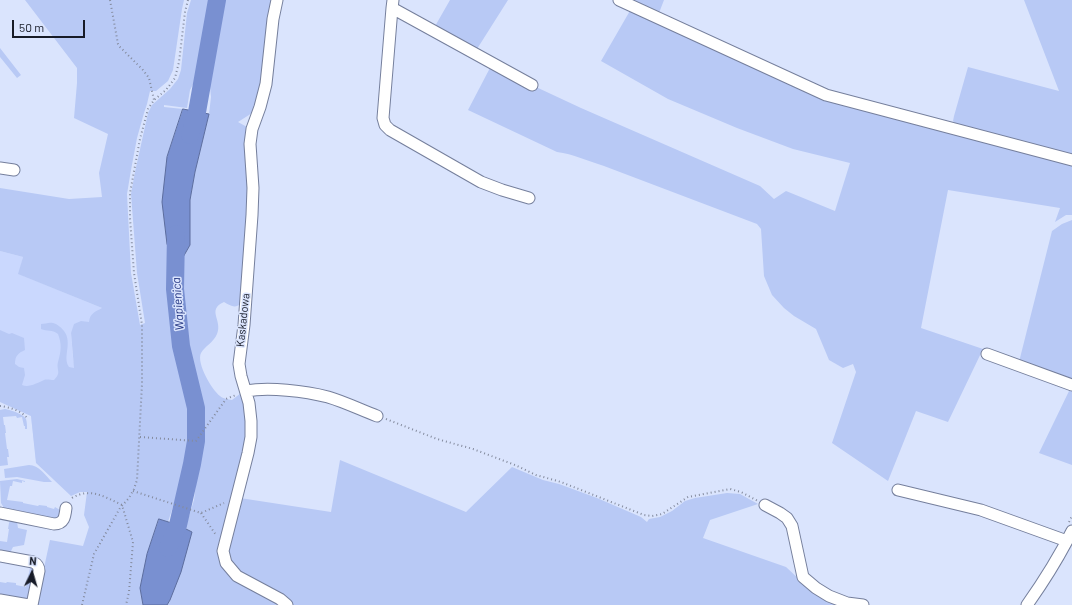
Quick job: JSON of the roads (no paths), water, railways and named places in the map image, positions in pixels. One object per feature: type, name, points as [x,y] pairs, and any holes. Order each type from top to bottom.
[{"type":"street","name":"Kaskadowa","points":[[277,0],[273,18],[267,78],[260,107],[252,129],[250,144],[253,188],[252,215],[244,325],[239,364],[249,403],[251,438],[238,498],[223,551],[226,563],[237,576],[280,599],[287,605]]},
{"type":"street","points":[[619,0],[826,95],[1072,160]]},
{"type":"street","points":[[529,198],[481,182],[390,130],[385,125],[383,118],[392,4],[532,85]]},
{"type":"street","points":[[0,168],[14,170]]},
{"type":"street","points":[[987,354],[1072,385]]},
{"type":"street","points":[[246,391],[261,389],[284,390],[328,397],[377,416]]},
{"type":"street","points":[[898,490],[981,510],[1067,541]]},
{"type":"street","points":[[0,513],[59,524],[65,517],[69,503]]},
{"type":"street","points":[[765,505],[780,512],[787,518],[792,526],[803,577],[816,588],[829,596],[846,603],[863,605]]},
{"type":"street","points":[[1027,605],[1049,574],[1072,531]]},
{"type":"street","points":[[0,556],[32,562],[37,564],[39,567],[32,605]]},
{"type":"street","points":[[0,600],[29,605]]},
{"type":"waterway","name":"Wapienica","points":[[190,135],[197,112],[217,0]]},
{"type":"waterway","name":"Wapienica","points":[[168,548],[178,525],[196,441],[196,408],[181,346],[175,289],[176,234]]}]
